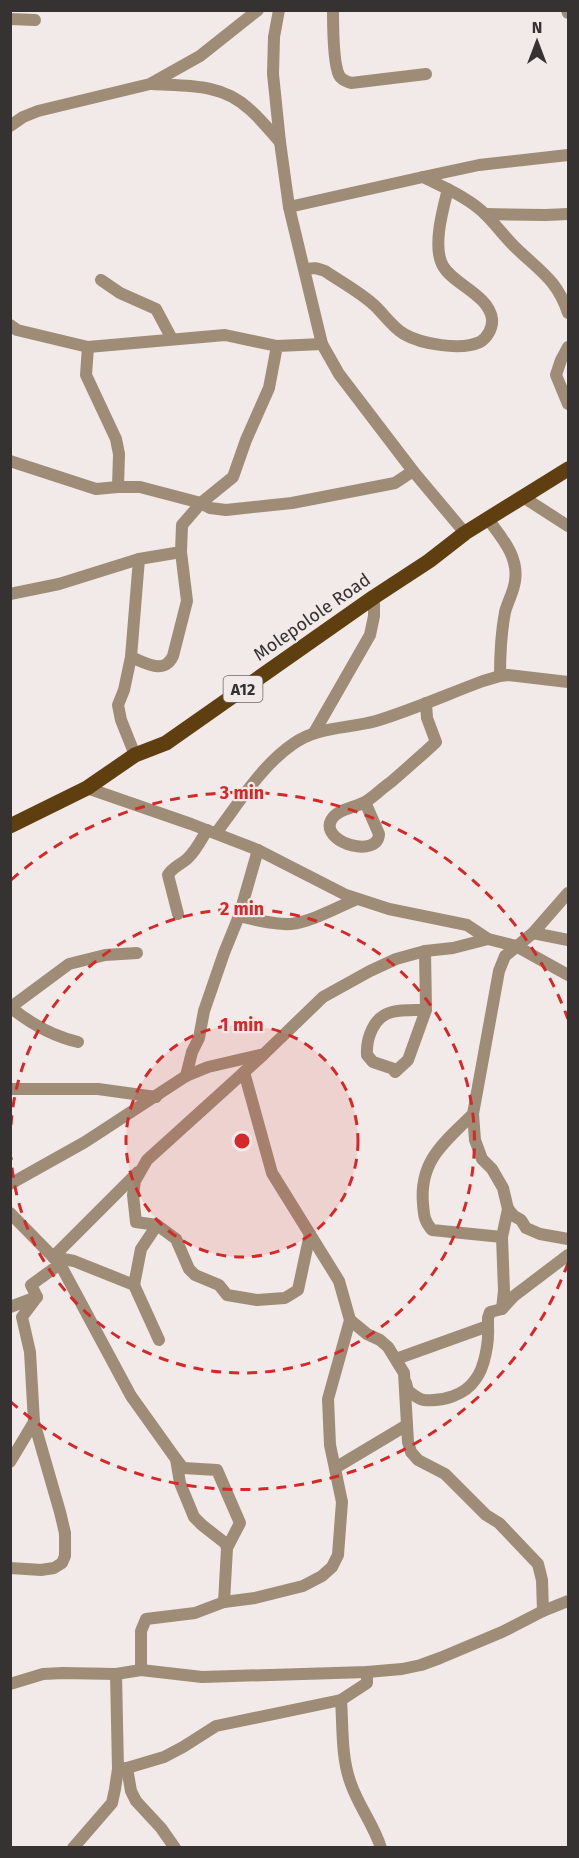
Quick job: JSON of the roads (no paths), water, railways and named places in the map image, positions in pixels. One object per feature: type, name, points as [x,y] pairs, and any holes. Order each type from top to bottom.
[{"type":"main road","name":"Molepolole Road","points":[[10,826],[87,788],[135,755],[166,743],[429,561],[465,533],[568,469]]},
{"type":"street","points":[[10,126],[22,117],[38,111],[150,84],[200,56],[258,10]]},
{"type":"street","points":[[279,10],[274,37],[273,74],[280,142],[289,207],[322,344],[339,374],[413,471],[465,533]]},
{"type":"street","points":[[333,10],[338,74],[344,81],[351,83],[426,74]]},
{"type":"street","points":[[10,19],[35,20]]},
{"type":"street","points":[[150,84],[203,87],[225,92],[249,108],[280,142]]},
{"type":"street","points":[[289,207],[479,165],[568,155]]},
{"type":"street","points":[[423,177],[448,189],[485,214],[513,245],[556,285],[564,298],[568,313]]},
{"type":"street","points":[[305,270],[310,267],[325,271],[374,305],[403,334],[415,339],[461,346],[475,344],[485,339],[492,319],[489,309],[482,300],[448,272],[440,258],[439,228],[448,189]]},
{"type":"street","points":[[485,214],[568,214]]},
{"type":"street","points":[[101,280],[120,293],[156,309],[171,339]]},
{"type":"street","points":[[10,325],[17,330],[88,346],[225,335],[277,346],[322,344]]},
{"type":"street","points":[[88,346],[86,375],[116,439],[118,487]]},
{"type":"street","points":[[131,657],[158,667],[165,666],[173,656],[187,601],[181,552],[182,525],[201,504],[233,477],[246,440],[269,388],[277,346]]},
{"type":"street","points":[[568,347],[556,375],[568,404]]},
{"type":"street","points":[[10,461],[96,489],[140,488],[226,510],[292,503],[395,483],[413,471]]},
{"type":"street","points":[[523,497],[568,526]]},
{"type":"street","points":[[488,519],[506,543],[515,570],[515,582],[505,614],[500,645],[500,676]]},
{"type":"street","points":[[10,594],[59,584],[139,559],[181,552]]},
{"type":"street","points":[[135,755],[121,720],[118,705],[124,690],[131,657],[139,559]]},
{"type":"street","points":[[315,731],[370,635],[374,616],[374,597]]},
{"type":"street","points":[[178,914],[168,874],[188,858],[267,766],[292,744],[315,731],[356,726],[500,676],[568,682]]},
{"type":"street","points":[[365,802],[436,742],[427,718],[426,703]]},
{"type":"street","points":[[87,788],[258,850],[357,899],[389,909],[467,925],[488,939],[516,946],[568,975]]},
{"type":"street","points":[[186,1076],[192,1052],[199,1038],[204,1011],[239,916],[258,850]]},
{"type":"street","points":[[502,1309],[504,1291],[502,1237],[508,1209],[503,1188],[492,1169],[482,1159],[475,1140],[473,1114],[499,971],[505,956],[533,933],[568,893]]},
{"type":"street","points":[[239,916],[279,924],[291,924],[357,899]]},
{"type":"street","points":[[533,933],[568,940]]},
{"type":"street","points":[[37,1297],[31,1285],[139,1172],[156,1150],[264,1054],[322,998],[396,959],[488,939]]},
{"type":"street","points":[[425,951],[426,1010],[408,1060],[395,1072],[394,1069],[373,1062],[367,1055],[368,1037],[383,1016],[392,1012],[426,1010]]},
{"type":"street","points":[[78,1042],[50,1034],[24,1019],[11,1007],[69,964],[105,955],[137,953]]},
{"type":"street","points":[[10,1184],[53,1161],[186,1076],[208,1067],[264,1054]]},
{"type":"street","points":[[141,1670],[141,1631],[146,1619],[195,1613],[224,1602],[255,1598],[303,1586],[322,1576],[332,1567],[338,1556],[342,1502],[330,1445],[328,1399],[350,1320],[339,1281],[272,1173],[244,1072]]},
{"type":"street","points":[[10,1089],[98,1089],[156,1096]]},
{"type":"street","points":[[473,1114],[441,1145],[425,1169],[422,1192],[424,1220],[432,1230],[502,1237]]},
{"type":"street","points":[[139,1172],[133,1195],[136,1221],[157,1225],[176,1239],[189,1269],[195,1275],[219,1285],[227,1295],[257,1300],[285,1298],[298,1290],[310,1234]]},
{"type":"street","points":[[508,1209],[521,1220],[526,1228],[540,1234],[568,1239]]},
{"type":"street","points":[[10,1213],[56,1260],[132,1396],[183,1468],[217,1470],[240,1523],[227,1548],[224,1602]]},
{"type":"street","points":[[157,1225],[141,1249],[134,1285],[159,1340]]},
{"type":"street","points":[[350,1320],[367,1334],[380,1340],[396,1359],[404,1373],[408,1391],[424,1400],[447,1398],[462,1392],[475,1381],[480,1372],[488,1343],[490,1312],[502,1309],[514,1296],[568,1255]]},
{"type":"street","points":[[56,1260],[74,1261],[134,1285]]},
{"type":"street","points":[[10,1307],[37,1297]]},
{"type":"street","points":[[10,1568],[41,1570],[54,1568],[62,1563],[65,1556],[65,1533],[34,1422],[30,1352],[22,1317],[37,1297]]},
{"type":"street","points":[[396,1359],[488,1326]]},
{"type":"street","points":[[404,1373],[408,1442],[411,1452],[418,1460],[445,1474],[486,1515],[499,1523],[538,1564],[542,1580],[543,1611]]},
{"type":"street","points":[[10,1462],[34,1422]]},
{"type":"street","points":[[335,1468],[407,1425]]},
{"type":"street","points":[[176,1459],[180,1483],[194,1517],[225,1543],[227,1548]]},
{"type":"street","points":[[10,1684],[43,1674],[63,1672],[116,1674],[141,1670],[202,1677],[367,1672],[421,1665],[502,1632],[568,1601]]},
{"type":"street","points":[[122,1769],[164,1757],[216,1726],[341,1700],[367,1683],[367,1672]]},
{"type":"street","points":[[116,1674],[122,1769],[136,1801],[161,1828],[175,1848]]},
{"type":"street","points":[[341,1700],[345,1759],[350,1782],[376,1832],[381,1848]]},
{"type":"street","points":[[73,1848],[112,1803],[122,1769]]}]
